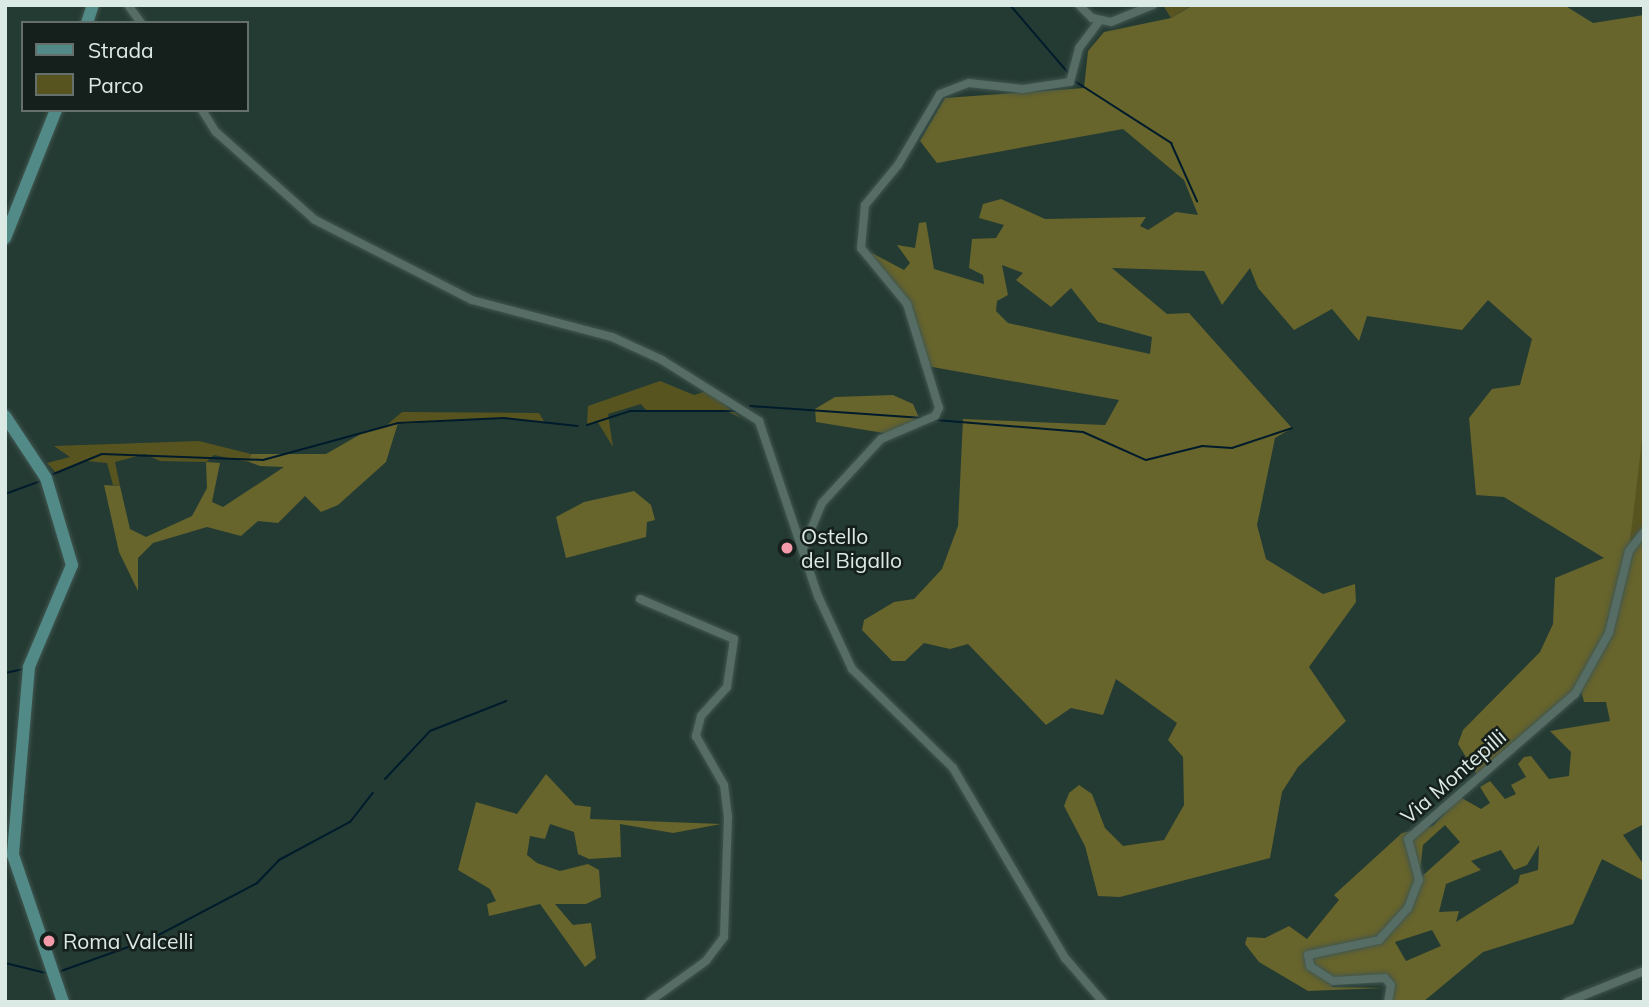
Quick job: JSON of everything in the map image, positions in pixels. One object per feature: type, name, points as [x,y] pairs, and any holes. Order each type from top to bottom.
[{"type":"main road","points":[[5,238],[55,112]]},
{"type":"main road","points":[[5,416],[46,478],[72,565],[29,667],[12,855],[63,1002]]},
{"type":"street","points":[[128,5],[140,21]]},
{"type":"street","points":[[1079,5],[1099,21]]},
{"type":"street","points":[[802,550],[822,503],[881,439],[935,416],[939,408],[908,304],[862,248],[865,205],[898,165],[940,93],[969,83],[1023,89],[1070,82],[1079,48],[1099,21],[1153,5]]},
{"type":"street","points":[[204,112],[277,189],[361,246],[472,300],[612,337],[663,359],[748,412],[773,449],[802,550],[852,669],[953,768],[1065,958],[1102,1002]]},
{"type":"street","name":"Via Montepilli","points":[[1388,1002],[1391,985],[1385,978],[1333,981],[1310,966],[1308,955],[1379,940],[1408,908],[1419,880],[1408,839],[1575,694],[1609,633],[1629,551],[1644,532]]},
{"type":"street","points":[[640,599],[734,639],[727,687],[701,716],[696,736],[724,785],[728,816],[724,937],[706,961],[649,1002]]},
{"type":"street","points":[[1567,1002],[1644,971]]},
{"type":"green space","points":[[1163,5],[1192,5],[1171,18]]},
{"type":"green space","points":[[660,381],[694,395],[707,391],[741,418],[729,412],[647,411],[641,404],[608,414],[613,447],[597,421],[587,425],[588,406]]},
{"type":"green space","points":[[402,412],[539,413],[545,423],[504,418],[387,425]]},
{"type":"green space","points":[[1644,423],[1644,537],[1629,551],[1640,427]]},
{"type":"green space","points":[[199,441],[251,454],[249,462],[214,455],[206,462],[160,461],[145,454],[115,462],[120,486],[113,485],[107,463],[87,461],[56,473],[47,463],[70,457],[54,446]]},
{"type":"shaded area","points":[[1193,5],[1564,5],[1593,23],[1644,15],[1644,423],[1629,550],[1644,537],[1644,824],[1623,835],[1644,865],[1644,881],[1602,859],[1573,924],[1483,952],[1423,1002],[1388,1002],[1385,978],[1333,981],[1311,967],[1333,987],[1383,988],[1308,991],[1259,962],[1245,944],[1247,937],[1265,938],[1289,926],[1307,939],[1339,900],[1334,895],[1402,833],[1433,826],[1460,797],[1481,809],[1490,803],[1480,787],[1490,781],[1505,799],[1516,794],[1511,785],[1526,777],[1518,764],[1524,757],[1531,756],[1549,779],[1569,776],[1571,752],[1550,731],[1610,721],[1606,702],[1584,702],[1580,687],[1477,775],[1458,744],[1463,730],[1540,652],[1553,624],[1555,578],[1604,558],[1504,497],[1476,495],[1469,418],[1492,389],[1520,385],[1532,339],[1488,300],[1462,330],[1367,316],[1359,341],[1332,309],[1294,330],[1258,288],[1250,268],[1222,305],[1204,271],[1112,268],[1167,314],[1189,313],[1292,428],[1275,438],[1257,525],[1266,559],[1323,594],[1355,584],[1356,602],[1309,667],[1346,721],[1298,767],[1282,792],[1270,858],[1120,897],[1098,896],[1085,846],[1064,806],[1069,793],[1079,785],[1092,794],[1105,828],[1123,846],[1164,840],[1184,805],[1183,757],[1168,740],[1177,723],[1116,679],[1103,715],[1071,708],[1046,725],[968,644],[950,649],[924,643],[905,661],[892,661],[862,630],[864,620],[894,602],[914,599],[942,569],[958,526],[963,419],[1105,425],[1119,400],[921,365],[907,304],[870,252],[904,270],[910,263],[897,245],[915,248],[919,223],[926,222],[934,269],[984,284],[983,275],[969,268],[972,239],[996,238],[1004,225],[979,218],[983,204],[1001,199],[1045,219],[1146,217],[1140,226],[1148,230],[1176,212],[1198,215],[1184,180],[1123,129],[937,163],[920,141],[945,98],[1084,88],[1088,51],[1104,32],[1171,18]],"holes":[[[1002,265],[1023,273],[1016,280],[1051,307],[1071,288],[1098,322],[1152,337],[1150,354],[1008,323],[996,311],[997,301],[1008,295]],[[1445,825],[1460,842],[1419,879],[1423,845]],[[1539,845],[1538,870],[1520,875],[1518,883],[1456,922],[1459,911],[1439,912],[1446,884],[1481,870],[1471,861],[1501,850],[1514,870],[1527,865]],[[1432,930],[1441,946],[1406,961],[1395,942]]]},
{"type":"shaded area","points":[[893,395],[913,404],[921,422],[890,434],[816,422],[815,409],[835,397]]},
{"type":"shaded area","points":[[398,423],[386,462],[338,505],[321,512],[305,496],[278,523],[258,521],[241,536],[207,527],[153,543],[138,558],[138,591],[119,552],[104,485],[120,486],[130,529],[146,537],[192,516],[207,488],[206,462],[220,463],[212,502],[223,507],[284,467],[260,466],[249,462],[251,454],[326,454],[366,431]]},
{"type":"shaded area","points":[[634,491],[651,505],[655,520],[647,522],[646,537],[566,558],[556,517],[584,502]]},
{"type":"shaded area","points":[[546,774],[575,805],[591,807],[590,819],[721,824],[673,833],[620,824],[621,857],[589,859],[578,854],[574,832],[550,824],[545,839],[530,836],[527,855],[537,863],[560,871],[588,864],[599,870],[601,897],[586,904],[555,904],[573,925],[591,923],[596,958],[585,967],[540,904],[489,916],[487,904],[496,901],[490,889],[458,870],[476,802],[517,814]]},
{"type":"waterway","points":[[1010,5],[1070,75]]},
{"type":"waterway","points":[[1073,80],[1171,143],[1197,201]]},
{"type":"waterway","points":[[750,406],[923,418]]},
{"type":"waterway","points":[[587,425],[630,411],[737,411]]},
{"type":"waterway","points":[[51,475],[102,454],[263,460],[398,423],[504,418],[578,426]]},
{"type":"waterway","points":[[936,420],[1083,432],[1146,460],[1202,446],[1232,448],[1292,428]]},
{"type":"waterway","points":[[5,494],[40,481]]},
{"type":"waterway","points":[[5,673],[24,669]]},
{"type":"waterway","points":[[385,779],[430,731],[506,701]]},
{"type":"waterway","points":[[61,971],[151,939],[257,883],[279,860],[350,822],[373,793]]},
{"type":"waterway","points":[[5,963],[46,973]]},
{"type":"place","name":"Ostello del Bigallo","points":[[787,548]]},
{"type":"place","name":"Roma Valcelli","points":[[49,941]]}]
